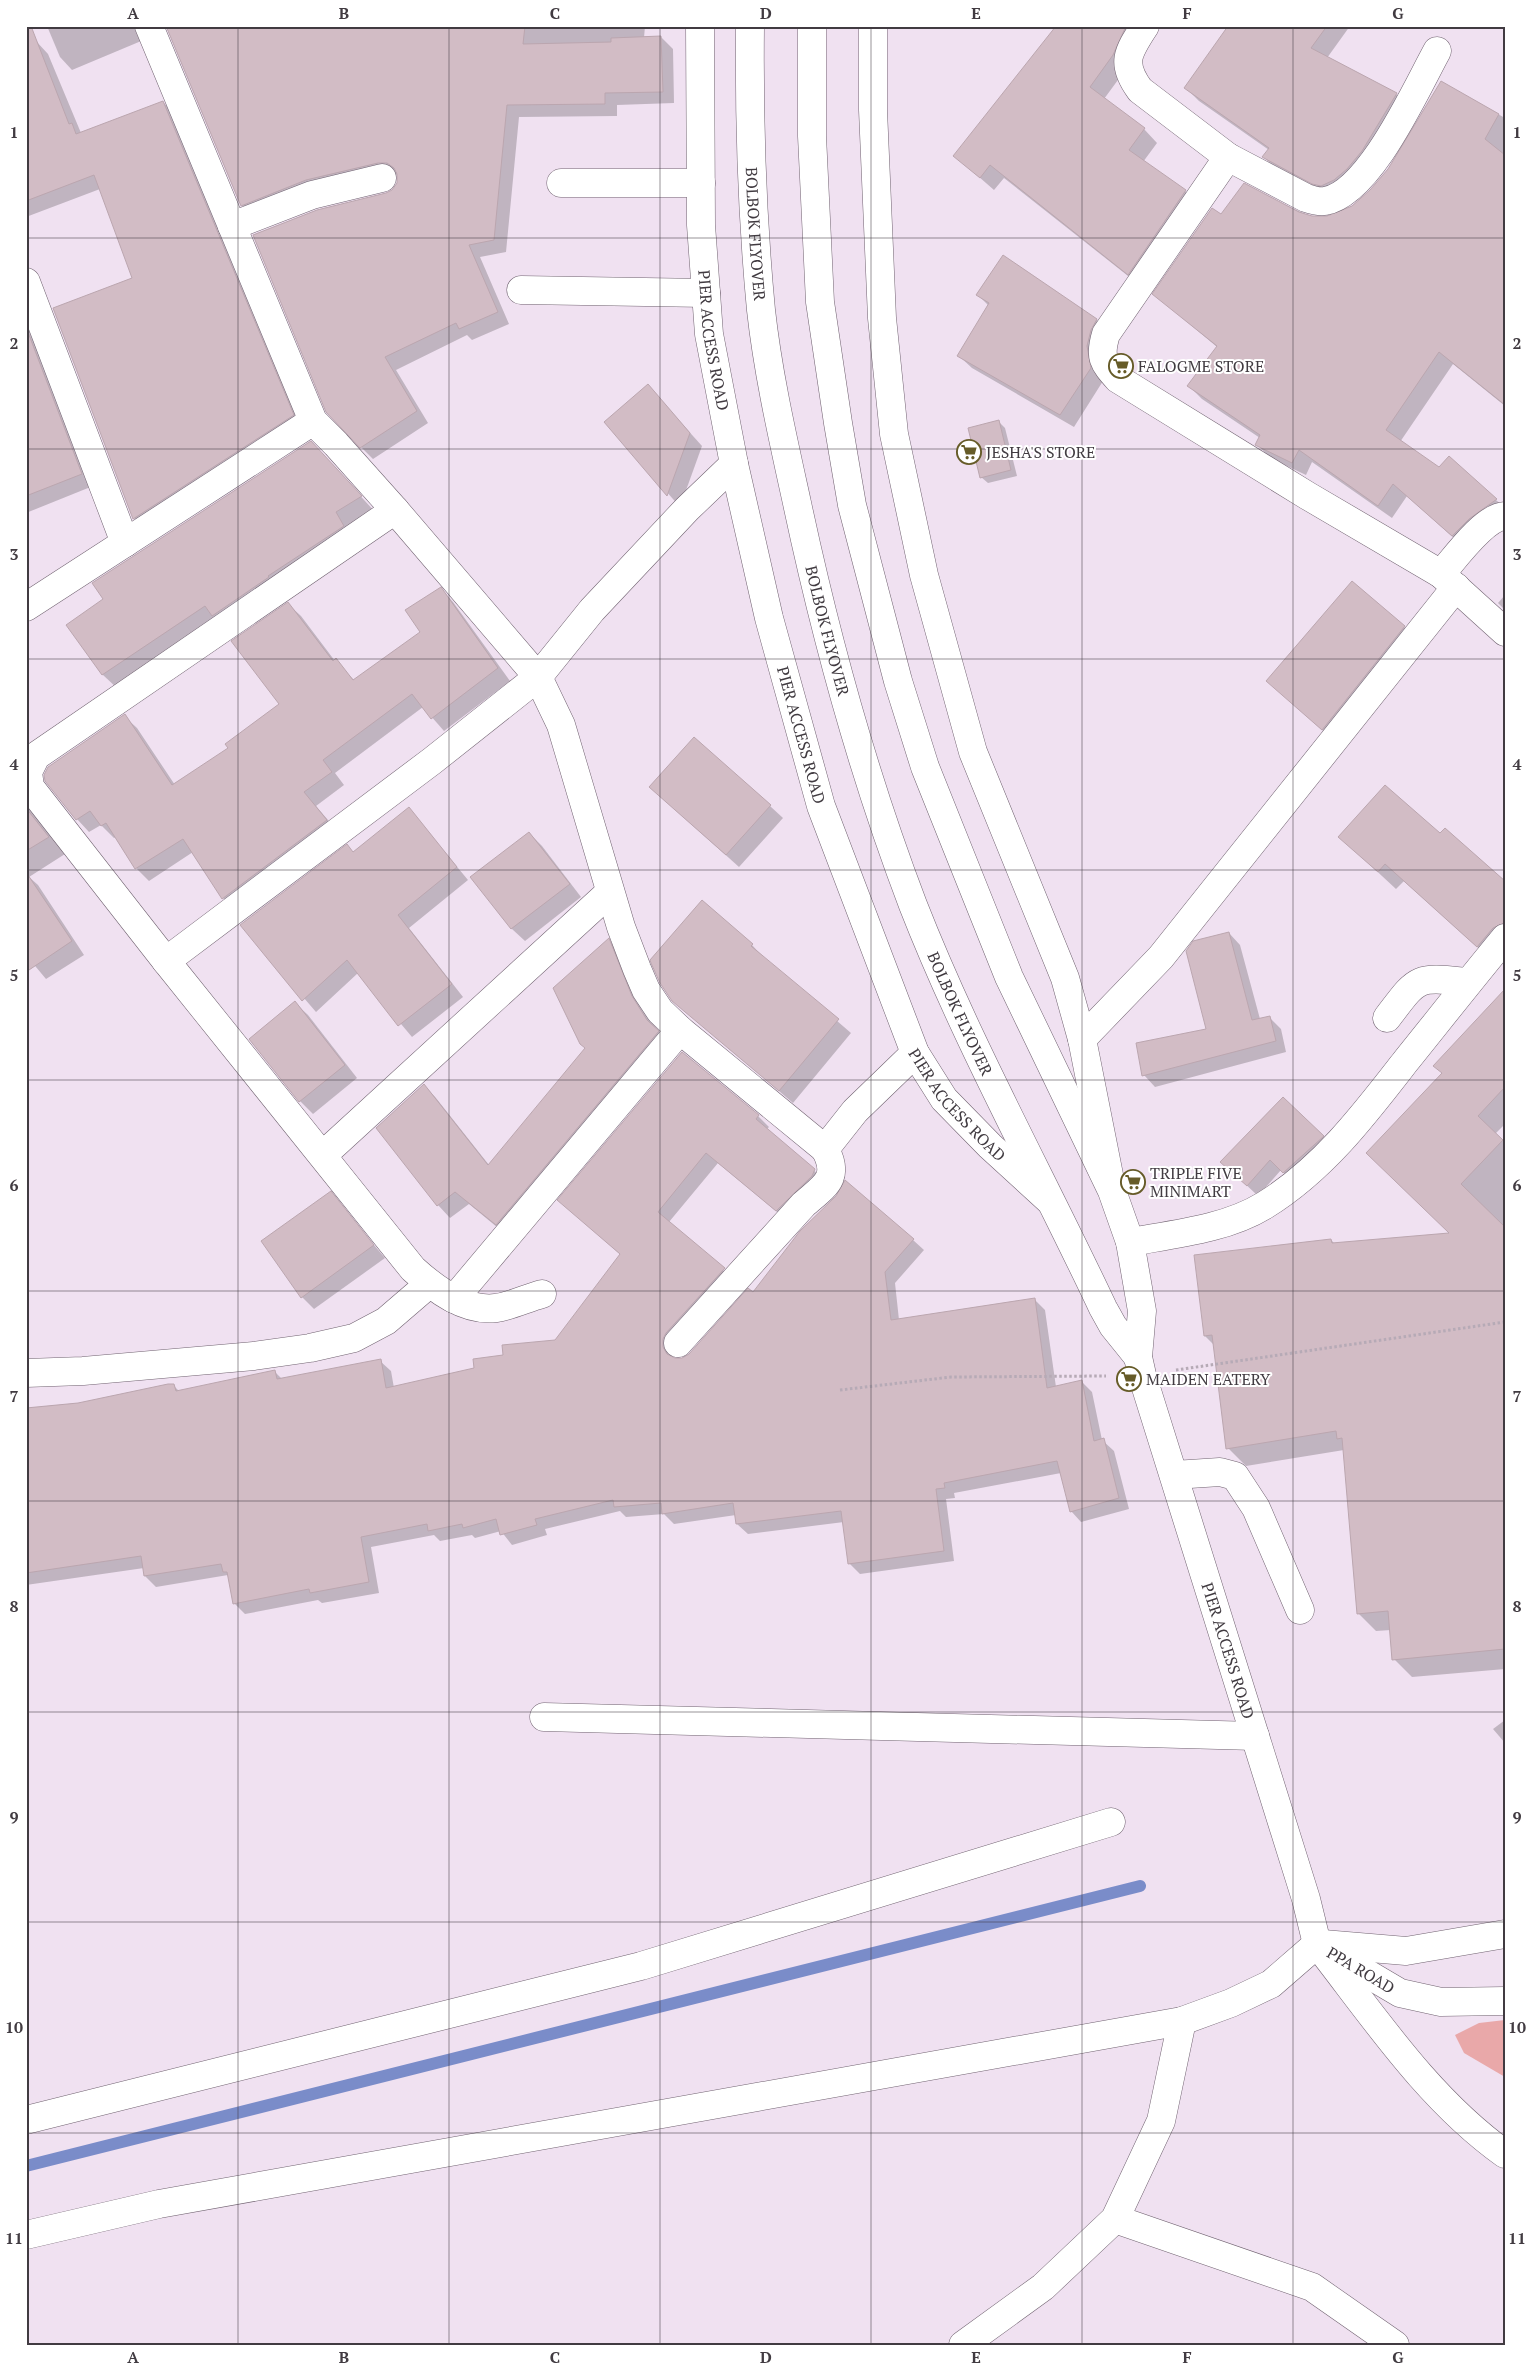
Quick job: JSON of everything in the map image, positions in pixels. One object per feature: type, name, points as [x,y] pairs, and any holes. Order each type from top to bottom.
[{"type":"main road","points":[[149,26],[313,421],[395,510],[538,676],[552,703],[568,747],[621,927],[646,990],[660,1011],[680,1030],[825,1149],[831,1162],[832,1172],[826,1184],[803,1205],[678,1343]]},
{"type":"main road","name":"PIER ACCESS ROAD","points":[[700,26],[701,225],[709,334],[734,464],[769,618],[821,806],[915,1053],[944,1098],[990,1146],[1049,1200],[1113,1326],[1138,1357],[1306,1899],[1317,1944]]},
{"type":"main road","name":"BOLBOK FLYOVER","points":[[750,26],[749,127],[762,312],[781,429],[822,615],[872,787],[914,906],[956,1003],[1049,1200]]},
{"type":"main road","points":[[812,26],[812,136],[820,302],[852,505],[898,681],[925,767],[1009,977],[1112,1191]]},
{"type":"main road","name":"PIER ACCESS ROAD","points":[[873,26],[873,110],[882,318],[894,434],[924,575],[972,752],[1065,978],[1082,1039],[1112,1191],[1130,1242],[1142,1311],[1138,1357]]},
{"type":"main road","points":[[1145,26],[1132,46],[1126,63],[1130,77],[1140,90],[1228,157],[1306,198],[1326,201],[1343,193],[1359,180],[1382,149],[1437,51]]},
{"type":"main road","points":[[1228,157],[1106,334],[1101,349],[1103,361],[1118,379],[1449,580],[1505,632]]},
{"type":"main road","points":[[232,226],[312,195],[382,178]]},
{"type":"main road","points":[[561,183],[701,183]]},
{"type":"main road","points":[[26,282],[126,543]]},
{"type":"main road","points":[[521,290],[706,293]]},
{"type":"main road","points":[[26,606],[313,421]]},
{"type":"main road","points":[[166,961],[432,761],[538,676],[592,610],[687,509],[734,464]]},
{"type":"main road","points":[[395,510],[36,756],[28,772],[30,787],[166,961],[413,1269],[429,1284],[454,1299],[480,1309],[498,1308],[542,1294]]},
{"type":"main road","points":[[1082,1039],[1161,957],[1449,580],[1485,525],[1495,518],[1505,516]]},
{"type":"main road","points":[[323,1155],[610,892]]},
{"type":"main road","points":[[1130,1242],[1198,1230],[1234,1218],[1264,1206],[1301,1179],[1350,1132],[1505,938]]},
{"type":"main road","points":[[1387,1018],[1409,989],[1417,982],[1432,979],[1468,982]]},
{"type":"main road","points":[[454,1299],[680,1030]]},
{"type":"main road","points":[[825,1149],[854,1111],[915,1053]]},
{"type":"main road","points":[[26,1373],[83,1371],[254,1356],[310,1348],[354,1338],[386,1321],[429,1284]]},
{"type":"main road","points":[[1174,1475],[1220,1472],[1235,1476],[1256,1508],[1300,1610]]},
{"type":"main road","points":[[544,1717],[1255,1736]]},
{"type":"main road","points":[[26,2120],[641,1966],[1111,1822]]},
{"type":"main road","name":"PPA ROAD","points":[[1317,1944],[1406,1951],[1505,1934]]},
{"type":"main road","points":[[26,2235],[159,2204],[1182,2021],[1231,2003],[1271,1984],[1317,1944],[1426,2082],[1460,2117],[1505,2154]]},
{"type":"main road","name":"PPA ROAD","points":[[1317,1944],[1400,1993],[1441,2002],[1505,2001]]},
{"type":"main road","points":[[963,2345],[1044,2287],[1115,2219],[1161,2121],[1182,2021]]},
{"type":"main road","points":[[1115,2219],[1312,2287],[1394,2345]]},
{"type":"shaded area","points":[[1505,2020],[1505,2077],[1464,2053],[1455,2035],[1479,2023]]},
{"type":"building","points":[[26,26],[31,26],[69,124],[72,123],[76,134],[163,101],[294,415],[133,519],[53,308],[132,278],[94,175],[26,201]]},
{"type":"building","points":[[166,26],[525,26],[523,44],[611,42],[611,38],[661,36],[663,92],[605,93],[605,104],[507,105],[494,240],[469,245],[498,312],[459,329],[456,323],[385,357],[417,411],[360,448],[326,412],[253,235],[317,210],[386,193],[392,190],[397,183],[397,174],[394,168],[387,163],[378,163],[306,180],[241,206]]},
{"type":"building","points":[[1056,26],[1126,26],[1113,55],[1090,87],[1145,128],[1129,150],[1186,190],[1128,275],[990,165],[980,178],[953,156]]},
{"type":"building","points":[[1228,26],[1327,26],[1311,48],[1397,93],[1362,151],[1347,169],[1334,180],[1321,186],[1312,184],[1262,157],[1269,148],[1184,88]]},
{"type":"building","points":[[1441,81],[1499,114],[1485,139],[1505,155],[1505,405],[1439,352],[1386,430],[1439,467],[1449,456],[1497,499],[1469,519],[1452,536],[1393,484],[1378,506],[1299,450],[1292,463],[1255,445],[1260,435],[1187,386],[1217,346],[1152,294],[1212,208],[1221,214],[1244,183],[1299,212],[1312,216],[1327,216],[1352,206],[1370,190],[1388,169]]},
{"type":"building","points":[[1003,255],[1097,319],[1091,330],[1087,346],[1091,368],[1060,415],[957,356],[989,303],[976,295]]},
{"type":"building","points":[[26,327],[82,474],[26,496]]},
{"type":"building","points":[[648,384],[690,433],[667,496],[604,422]]},
{"type":"building","points":[[999,420],[1011,470],[980,478],[968,428]]},
{"type":"building","points":[[311,441],[362,496],[336,512],[344,526],[268,576],[212,616],[205,606],[102,675],[66,625],[103,599],[92,583]]},
{"type":"building","points":[[1352,581],[1405,626],[1322,730],[1266,681]]},
{"type":"building","points":[[441,587],[498,668],[431,719],[412,694],[323,760],[332,772],[304,792],[327,820],[222,899],[183,839],[135,869],[106,823],[101,826],[90,811],[76,820],[45,781],[44,775],[48,767],[125,714],[172,785],[228,748],[225,744],[279,704],[231,641],[288,602],[333,661],[336,658],[353,680],[420,632],[405,610]]},
{"type":"building","points":[[694,737],[771,805],[726,855],[649,787]]},
{"type":"building","points":[[1385,785],[1440,833],[1445,828],[1505,881],[1505,923],[1493,928],[1477,947],[1385,864],[1378,872],[1338,837]]},
{"type":"building","points":[[409,807],[457,867],[398,915],[452,984],[398,1026],[347,960],[302,1001],[240,925],[347,844],[353,852]]},
{"type":"building","points":[[26,808],[49,837],[26,851]]},
{"type":"building","points":[[529,832],[570,884],[511,929],[470,877]]},
{"type":"building","points":[[26,872],[72,941],[26,972]]},
{"type":"building","points":[[702,900],[753,944],[751,946],[839,1019],[779,1091],[672,1001],[660,983],[651,963],[650,960]]},
{"type":"building","points":[[1229,932],[1252,1020],[1270,1016],[1276,1041],[1142,1076],[1136,1043],[1206,1029],[1186,951],[1193,941]]},
{"type":"building","points":[[609,938],[632,996],[647,1020],[659,1031],[496,1225],[455,1192],[437,1206],[376,1128],[424,1084],[488,1165],[585,1048],[580,1044],[553,988]]},
{"type":"building","points":[[1505,989],[1505,1087],[1478,1116],[1503,1140],[1461,1184],[1505,1227],[1505,1649],[1392,1660],[1388,1611],[1357,1614],[1342,1438],[1337,1439],[1336,1431],[1226,1449],[1212,1335],[1204,1336],[1194,1255],[1331,1239],[1332,1243],[1449,1233],[1366,1153],[1442,1073],[1433,1066]]},
{"type":"building","points":[[295,1001],[345,1065],[299,1102],[249,1039]]},
{"type":"building","points":[[682,1052],[759,1115],[756,1119],[815,1169],[812,1176],[776,1211],[706,1153],[658,1212],[725,1268],[666,1333],[663,1339],[663,1347],[667,1354],[675,1358],[682,1358],[689,1354],[748,1288],[753,1292],[800,1231],[836,1196],[845,1180],[914,1239],[885,1272],[891,1320],[1035,1298],[1047,1388],[1082,1380],[1094,1441],[1104,1438],[1119,1498],[1070,1512],[1057,1461],[944,1483],[945,1488],[936,1489],[944,1551],[848,1564],[841,1511],[736,1524],[733,1503],[662,1514],[661,1503],[614,1507],[613,1500],[535,1519],[537,1525],[500,1535],[496,1519],[463,1528],[462,1524],[428,1531],[427,1524],[361,1537],[369,1582],[310,1593],[309,1589],[233,1604],[227,1572],[223,1572],[221,1564],[144,1576],[141,1556],[26,1573],[26,1408],[78,1403],[168,1384],[174,1384],[176,1391],[275,1370],[277,1379],[381,1359],[386,1388],[474,1368],[473,1359],[503,1355],[502,1345],[555,1340],[620,1254],[557,1200]]},
{"type":"building","points":[[1283,1097],[1324,1136],[1283,1173],[1270,1160],[1247,1186],[1220,1162]]},
{"type":"building","points":[[331,1191],[374,1245],[301,1298],[261,1241]]},
{"type":"waterway","points":[[26,2166],[1140,1886]]},
{"type":"place","name":"FALOGME STORE","points":[[1121,366]]},
{"type":"place","name":"JESHA'S STORE","points":[[969,452]]},
{"type":"place","name":"TRIPLE FIVE MINIMART","points":[[1133,1182]]},
{"type":"place","name":"MAIDEN EATERY","points":[[1129,1379]]}]
